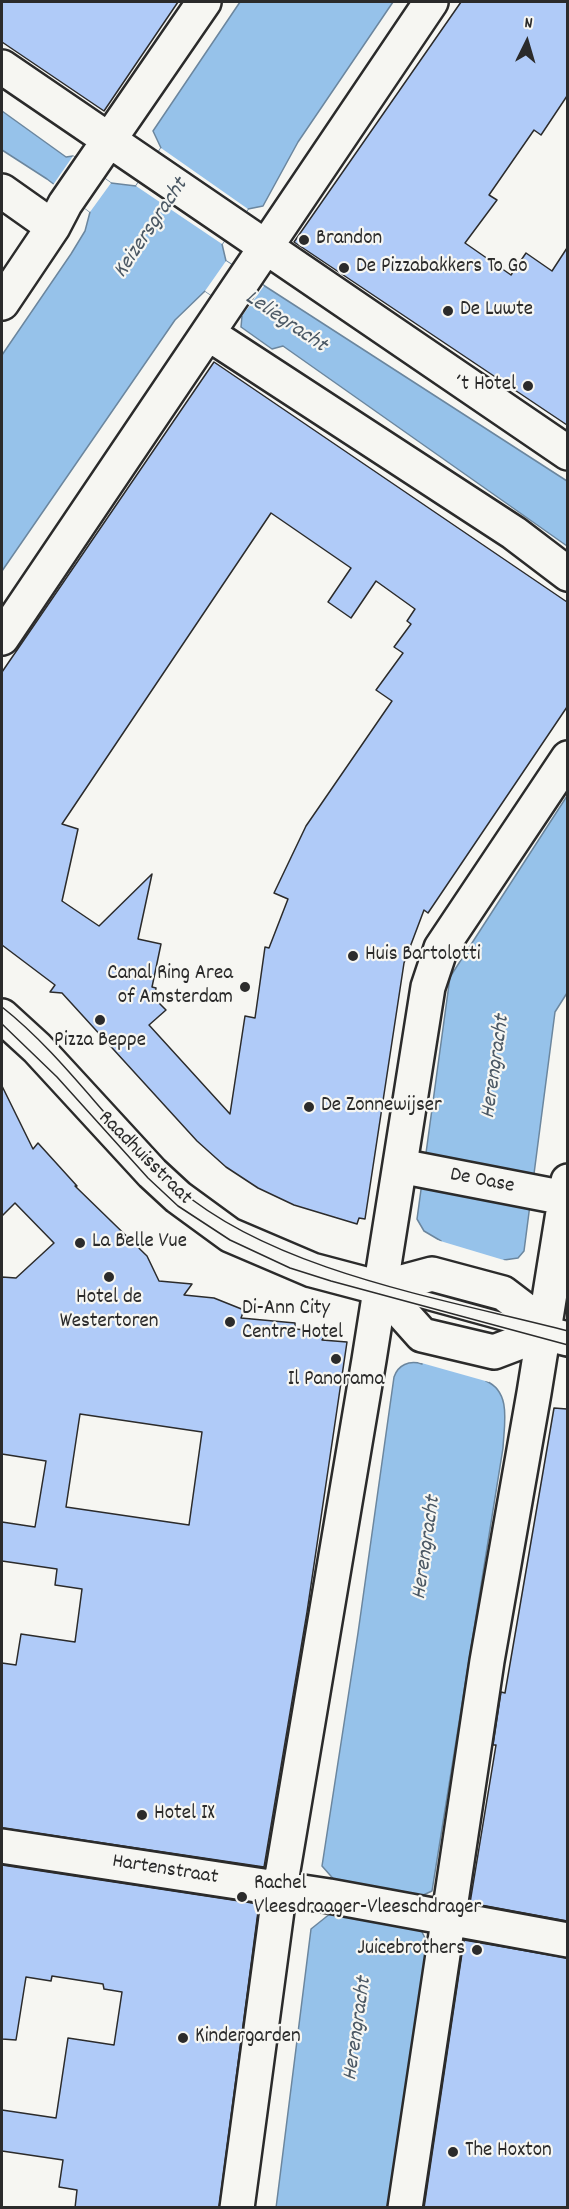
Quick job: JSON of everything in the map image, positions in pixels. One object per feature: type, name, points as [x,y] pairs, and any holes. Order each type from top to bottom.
[{"type":"street","points":[[2,303],[59,215],[112,153],[204,2]]},
{"type":"street","points":[[2,638],[215,324],[255,247],[431,2]]},
{"type":"street","points":[[2,67],[112,153],[567,453]]},
{"type":"street","points":[[2,191],[59,215]]},
{"type":"street","points":[[215,324],[514,533],[567,574]]},
{"type":"street","points":[[237,2208],[280,1888],[380,1288],[412,1168],[433,966],[441,948],[567,758]]},
{"type":"street","name":"Raadhuisstraat","points":[[2,1017],[37,1048],[152,1173],[212,1223],[230,1234],[312,1270],[380,1288],[429,1288],[499,1322]]},
{"type":"street","name":"De Oase","points":[[412,1168],[531,1192],[566,1190]]},
{"type":"street","points":[[405,2208],[438,1914],[487,1661],[556,1336],[566,1190]]},
{"type":"street","name":"Raadhuisstraat","points":[[380,1288],[422,1335],[499,1322],[524,1309],[556,1336]]},
{"type":"street","points":[[499,1322],[556,1336]]},
{"type":"street","name":"Hartenstraat","points":[[2,1846],[438,1914],[567,1940]]},
{"type":"water","points":[[240,2],[393,2],[298,142],[263,206],[248,209],[222,244],[226,261],[567,481],[567,546],[283,346],[272,349],[241,327],[242,316],[205,291],[175,320],[2,571],[2,355],[71,254],[85,231],[90,212],[47,179],[2,150],[2,111],[66,157],[73,156],[111,183],[136,186],[161,148],[153,131]]},
{"type":"water","name":"Herengracht","points":[[567,796],[567,993],[555,1012],[524,1251],[518,1258],[504,1260],[486,1381],[500,1393],[503,1401],[505,1420],[503,1448],[432,1891],[419,1897],[420,1928],[429,1946],[391,2207],[276,2208],[311,1929],[331,1913],[342,1915],[337,1883],[322,1866],[394,1377],[398,1369],[405,1364],[422,1364],[441,1241],[424,1231],[417,1219],[450,977]]},
{"type":"pier","points":[[161,148],[248,209],[222,244],[136,186]]},
{"type":"pier","points":[[73,156],[111,183],[90,212],[53,185]]},
{"type":"pier","points":[[226,261],[264,286],[242,316],[205,291]]},
{"type":"pier","points":[[437,1240],[507,1261],[489,1382],[418,1362]]},
{"type":"building","points":[[2,2],[178,2],[104,111],[2,42]]},
{"type":"building","points":[[461,2],[567,2],[567,96],[541,135],[534,130],[489,195],[497,200],[465,243],[511,275],[526,253],[552,271],[567,248],[567,425],[294,242]]},
{"type":"building","points":[[214,362],[567,602],[567,707],[428,913],[424,910],[404,963],[365,1219],[359,1218],[357,1224],[294,1205],[258,1188],[226,1167],[197,1141],[62,993],[50,992],[55,985],[2,945],[2,672]],"holes":[[[271,513],[351,568],[328,602],[351,618],[376,581],[415,609],[407,621],[411,624],[394,647],[403,653],[376,690],[392,701],[306,826],[274,893],[288,899],[269,948],[265,947],[255,1018],[245,1016],[230,1114],[149,1025],[166,1010],[154,998],[156,988],[152,987],[161,944],[138,939],[152,874],[99,926],[62,901],[78,829],[62,824]]]},
{"type":"building","points":[[2,1086],[33,1149],[38,1143],[77,1186],[75,1186],[147,1256],[159,1281],[192,1284],[184,1295],[214,1298],[244,1310],[241,1318],[295,1323],[295,1329],[328,1332],[322,1340],[347,1342],[307,1612],[264,1867],[2,1828],[2,1663],[16,1665],[21,1634],[75,1642],[82,1589],[55,1585],[57,1569],[2,1561],[2,1522],[35,1527],[46,1461],[2,1454],[2,1277],[16,1278],[54,1243],[15,1203],[2,1216]],"holes":[[[80,1414],[202,1432],[189,1525],[66,1507]]]},
{"type":"building","points":[[554,1408],[567,1409],[567,1921],[470,1903],[496,1745],[493,1745],[501,1692],[505,1693]]},
{"type":"building","points":[[2,1865],[259,1904],[219,2208],[75,2208],[77,2190],[59,2187],[63,2160],[2,2151],[2,2110],[56,2118],[68,2038],[114,2045],[122,1992],[104,1989],[103,1984],[52,1976],[51,1981],[26,1977],[16,2040],[2,2039]]},
{"type":"building","points":[[464,1940],[567,1958],[567,2208],[424,2208]]},
{"type":"tram line","points":[[2,1007],[49,1050],[155,1168],[219,1218],[263,1242],[312,1262],[364,1279],[568,1331]]},
{"type":"tram line","points":[[2,1024],[57,1077],[148,1178],[178,1206],[230,1240],[290,1268],[331,1281],[568,1345]]},
{"type":"place","name":"Brandon","points":[[304,240]]},
{"type":"place","name":"De Pizzabakkers To Go","points":[[344,268]]},
{"type":"place","name":"De Luwte","points":[[448,311]]},
{"type":"place","name":"´t Hotel","points":[[528,386]]},
{"type":"place","name":"Huis Bartolotti","points":[[353,956]]},
{"type":"place","name":"Canal Ring Area of Amsterdam","points":[[245,987]]},
{"type":"place","name":"Pizza Beppe","points":[[100,1020]]},
{"type":"place","name":"De Zonnewijser","points":[[309,1107]]},
{"type":"place","name":"La Belle Vue","points":[[80,1243]]},
{"type":"place","name":"Hotel de Westertoren","points":[[109,1277]]},
{"type":"place","name":"Di-Ann City Centre Hotel","points":[[230,1322]]},
{"type":"place","name":"Il Panorama","points":[[336,1359]]},
{"type":"place","name":"Hotel IX","points":[[142,1815]]},
{"type":"place","name":"Rachel Vleesdraager-Vleeschdrager","points":[[242,1897]]},
{"type":"place","name":"Juicebrothers","points":[[477,1950]]},
{"type":"place","name":"Kindergarden","points":[[183,2038]]},
{"type":"place","name":"The Hoxton","points":[[453,2152]]},
{"type":"water label","name":"Keizersgracht","points":[[152,229]]},
{"type":"water label","name":"Leliegracht","points":[[285,323]]}]
